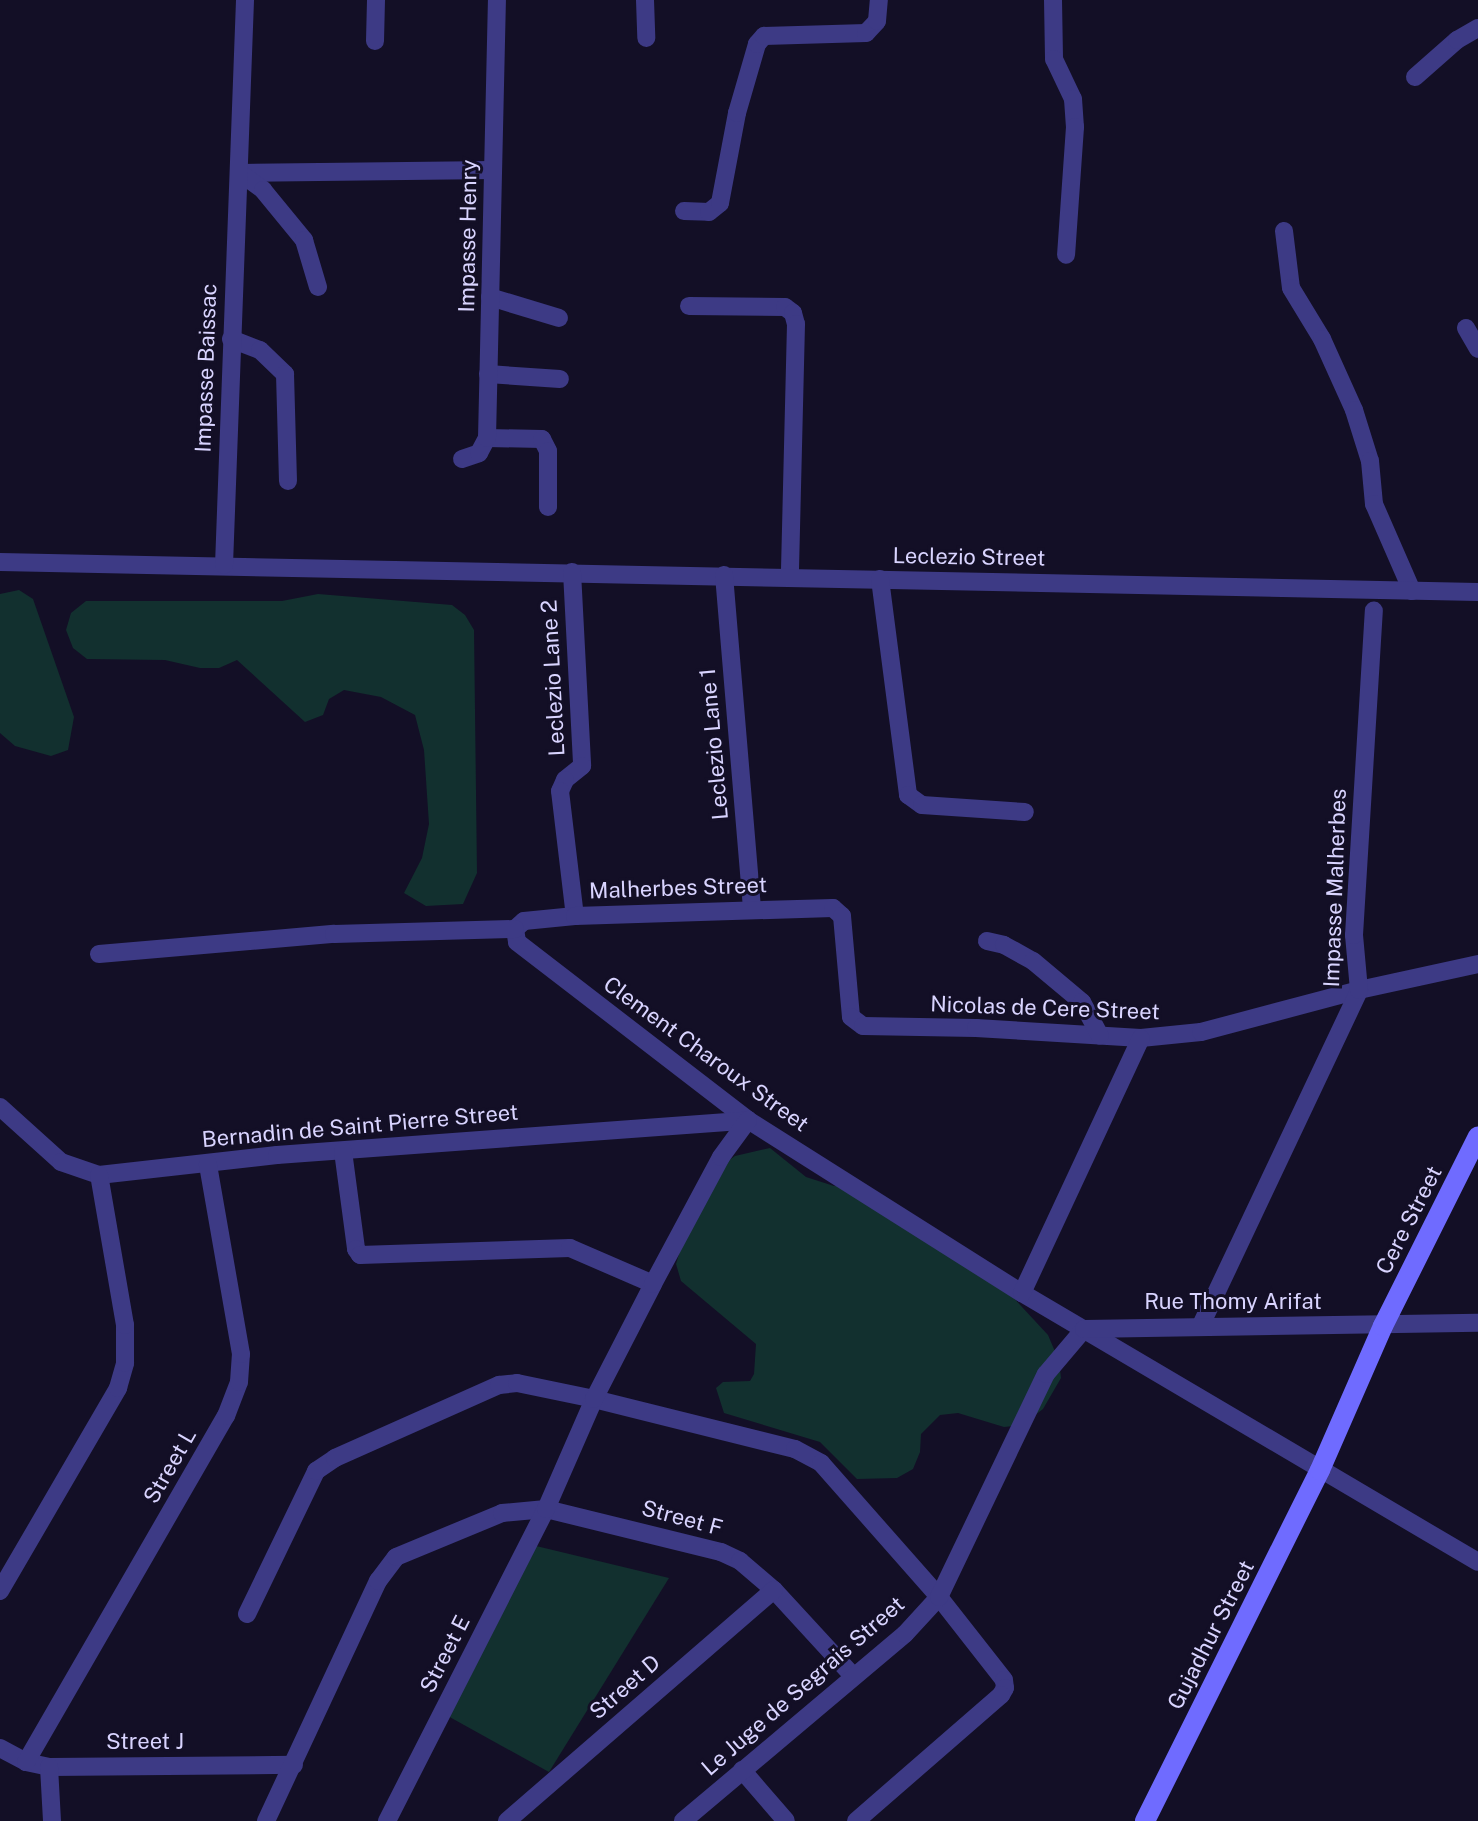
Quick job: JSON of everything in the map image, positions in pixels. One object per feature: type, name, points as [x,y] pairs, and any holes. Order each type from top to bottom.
[{"type":"street","name":"Impasse Baissac","points":[[224,565],[245,0]]},
{"type":"street","points":[[375,41],[376,0]]},
{"type":"street","name":"Impasse Henry","points":[[487,438],[497,0]]},
{"type":"street","points":[[645,0],[646,38]]},
{"type":"street","points":[[684,211],[709,212],[720,203],[737,113],[757,44],[764,36],[866,33],[877,21],[879,0]]},
{"type":"street","points":[[1053,0],[1054,59],[1073,99],[1075,127],[1066,255]]},
{"type":"street","points":[[1415,77],[1457,40],[1478,28]]},
{"type":"street","points":[[240,173],[493,170]]},
{"type":"street","points":[[240,173],[263,190],[304,240],[318,287]]},
{"type":"street","points":[[1284,231],[1291,288],[1322,339],[1354,410],[1370,461],[1374,504],[1412,591]]},
{"type":"street","points":[[490,297],[559,318]]},
{"type":"street","points":[[689,306],[785,307],[793,313],[796,324],[790,577]]},
{"type":"street","points":[[1466,328],[1478,349]]},
{"type":"street","points":[[231,339],[260,350],[285,374],[288,481]]},
{"type":"street","points":[[488,374],[560,379]]},
{"type":"street","points":[[462,459],[479,453],[487,438],[542,439],[548,451],[548,507]]},
{"type":"street","points":[[0,555],[0,562]]},
{"type":"street","name":"Leclezio Street","points":[[0,562],[1478,592]]},
{"type":"street","name":"Leclezio Lane 2","points":[[572,572],[582,766],[565,780],[560,791],[575,916]]},
{"type":"street","name":"Leclezio Lane 1","points":[[724,575],[752,909]]},
{"type":"street","points":[[880,579],[908,795],[922,805],[1025,812]]},
{"type":"street","name":"Impasse Malherbes","points":[[1201,1325],[1359,990],[1354,935],[1374,611]]},
{"type":"street","name":"Malherbes Street","points":[[515,929],[524,921],[575,916],[833,908],[842,916]]},
{"type":"street","name":"Nicolas de Cere Street","points":[[842,916],[851,1017],[863,1026],[976,1028],[1141,1038],[1201,1032],[1359,990],[1478,964]]},
{"type":"street","points":[[99,954],[334,934],[515,929]]},
{"type":"street","name":"Clement Charoux Street","points":[[515,929],[517,942],[748,1120],[1022,1293],[1478,1562]]},
{"type":"street","points":[[987,941],[1004,945],[1033,961],[1082,1002],[1100,1036]]},
{"type":"street","points":[[1022,1293],[1141,1038]]},
{"type":"street","name":"Bernadin de Saint Pierre Street","points":[[0,1107],[61,1162],[99,1175],[343,1151],[748,1120]]},
{"type":"street","name":"Street E","points":[[387,1821],[546,1509],[594,1399],[653,1284],[721,1157],[748,1120]]},
{"type":"street","name":"Cere Street","points":[[1320,1470],[1383,1326],[1478,1136]]},
{"type":"street","points":[[343,1151],[356,1249],[360,1255],[570,1248],[653,1284]]},
{"type":"street","name":"Street L","points":[[26,1762],[226,1416],[239,1382],[241,1354],[208,1164]]},
{"type":"street","points":[[0,1591],[118,1388],[125,1363],[125,1325],[99,1175]]},
{"type":"street","name":"Rue Thomy Arifat","points":[[1084,1329],[1478,1323]]},
{"type":"street","name":"Le Juge de Segrais Street","points":[[683,1821],[905,1634],[939,1597],[1046,1374],[1084,1329]]},
{"type":"street","points":[[247,1614],[316,1471],[335,1458],[499,1385],[517,1383],[594,1399],[795,1449],[821,1463],[939,1597],[1004,1680],[1005,1688],[1001,1695],[856,1821]]},
{"type":"street","name":"Gujadhur Street","points":[[1145,1821],[1320,1470]]},
{"type":"street","name":"Street F","points":[[266,1821],[378,1581],[396,1557],[502,1513],[546,1509],[721,1552],[740,1561],[774,1590],[853,1676]]},
{"type":"street","name":"Street D","points":[[507,1821],[774,1590]]},
{"type":"street","name":"Street J","points":[[0,1748],[26,1762],[49,1767],[294,1765]]},
{"type":"street","points":[[49,1767],[52,1821]]},
{"type":"street","points":[[742,1770],[786,1821]]},
{"type":"green space","points":[[19,590],[33,599],[74,717],[68,750],[51,756],[15,746],[0,733],[0,594]]},
{"type":"green space","points":[[318,594],[452,605],[465,615],[474,630],[477,873],[463,904],[426,906],[404,893],[422,858],[429,824],[424,750],[415,715],[381,697],[344,690],[329,699],[323,715],[305,722],[237,660],[219,668],[200,668],[165,660],[87,659],[73,648],[66,630],[71,613],[86,601],[282,601]]},
{"type":"green space","points":[[770,1148],[806,1177],[834,1186],[862,1185],[998,1281],[1048,1335],[1059,1361],[1061,1378],[1043,1409],[1022,1425],[1004,1427],[958,1413],[940,1415],[921,1434],[920,1452],[913,1469],[897,1478],[857,1479],[820,1442],[724,1413],[716,1388],[723,1382],[750,1381],[754,1374],[756,1344],[681,1281],[676,1264],[687,1228],[721,1166],[735,1156]]},
{"type":"green space","points":[[532,1545],[669,1578],[549,1772],[446,1715]]}]
